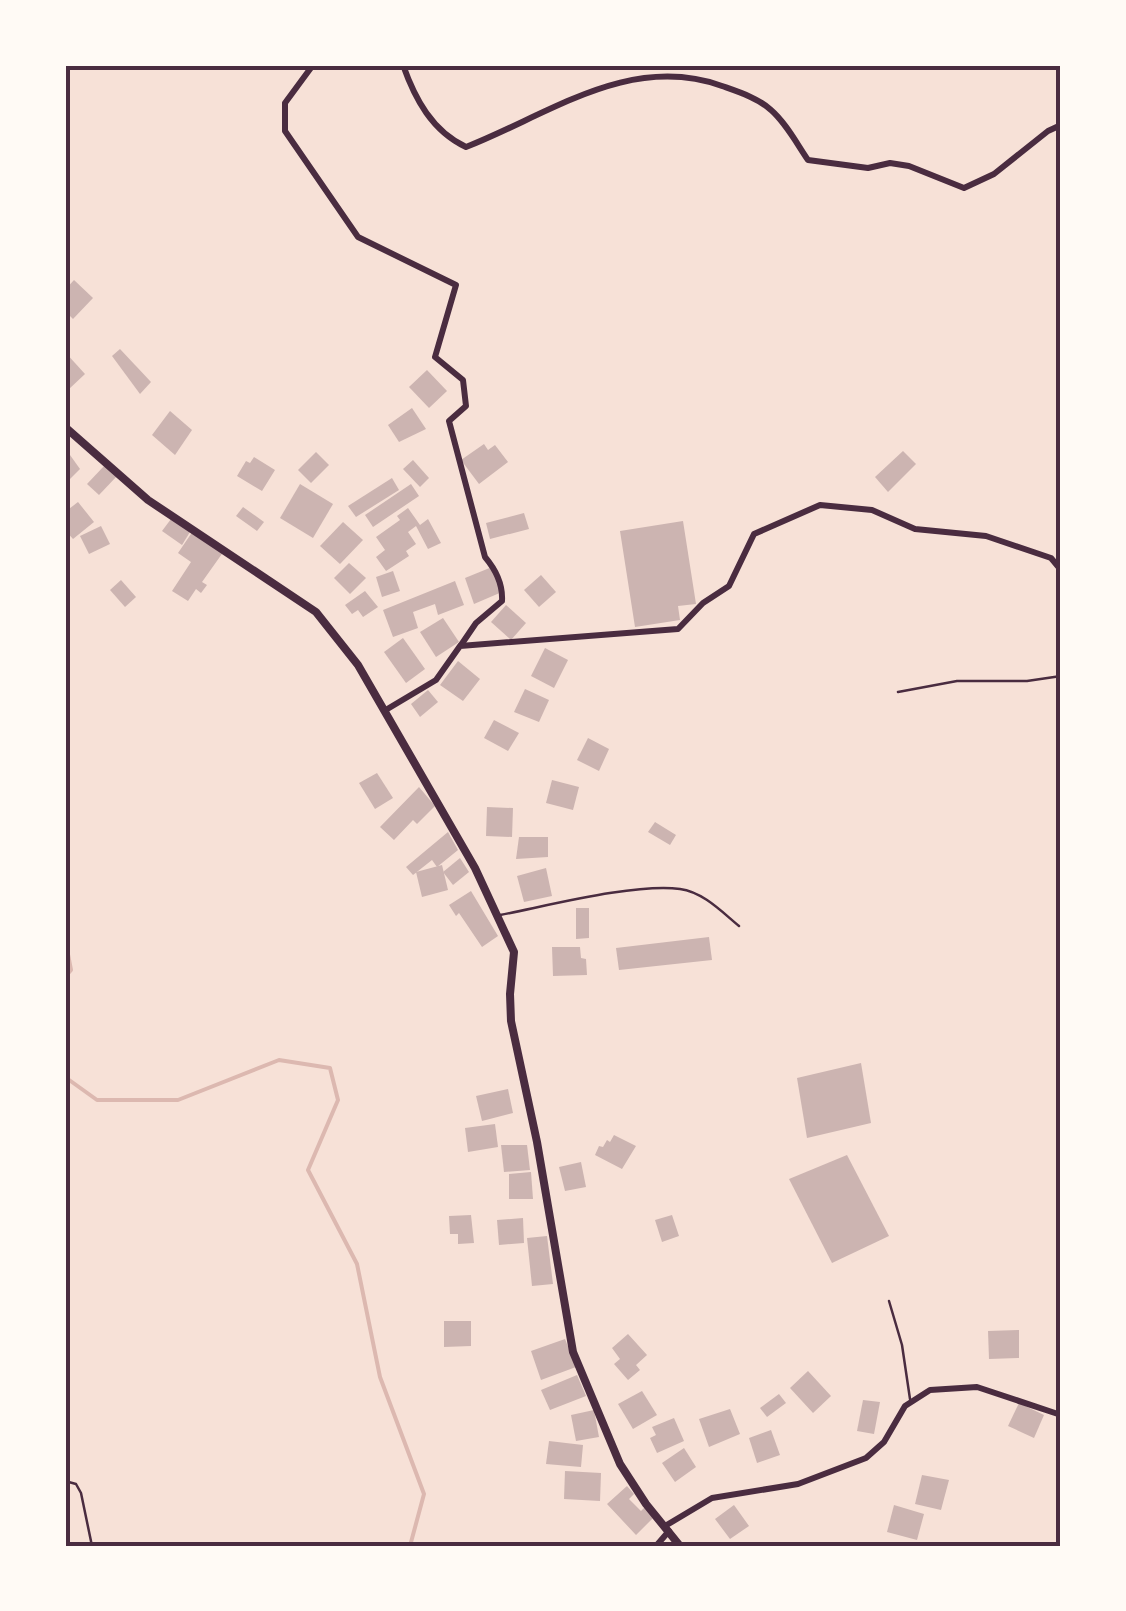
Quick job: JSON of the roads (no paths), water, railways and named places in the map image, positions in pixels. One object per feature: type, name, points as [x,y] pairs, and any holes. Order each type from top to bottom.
[{"type":"street","points":[[313,65],[285,103],[285,131],[358,238],[456,284],[434,357],[463,380],[466,406],[450,421],[485,558],[498,576],[503,592],[502,601],[476,623],[436,680],[384,711]]},
{"type":"street","points":[[403,65],[415,98],[449,139],[466,147],[613,82],[652,75],[682,75],[748,96],[772,110],[808,160],[868,168],[910,166],[964,188],[994,174],[1048,131],[1061,126]]},
{"type":"street","points":[[65,427],[148,500],[316,612],[358,665],[499,916],[514,952],[511,1022],[537,1142],[573,1352],[620,1464],[680,1546]]},
{"type":"street","points":[[460,646],[678,629],[703,603],[730,586],[754,534],[820,505],[872,510],[915,529],[986,536],[1050,558],[1061,570]]},
{"type":"street","points":[[656,1546],[667,1529],[712,1498],[798,1484],[866,1458],[884,1442],[911,1401],[930,1390],[977,1387],[1061,1415]]},
{"type":"lane","points":[[898,692],[957,681],[1026,681],[1061,676]]},
{"type":"lane","points":[[499,916],[651,889],[682,889],[701,896],[739,926]]},
{"type":"lane","points":[[889,1301],[902,1345],[911,1401]]},
{"type":"waterway","points":[[65,939],[71,970],[65,977]]},
{"type":"waterway","points":[[65,1077],[97,1100],[178,1100],[279,1060],[330,1068],[338,1100],[308,1170],[357,1264],[380,1377],[424,1494],[410,1546]]}]
